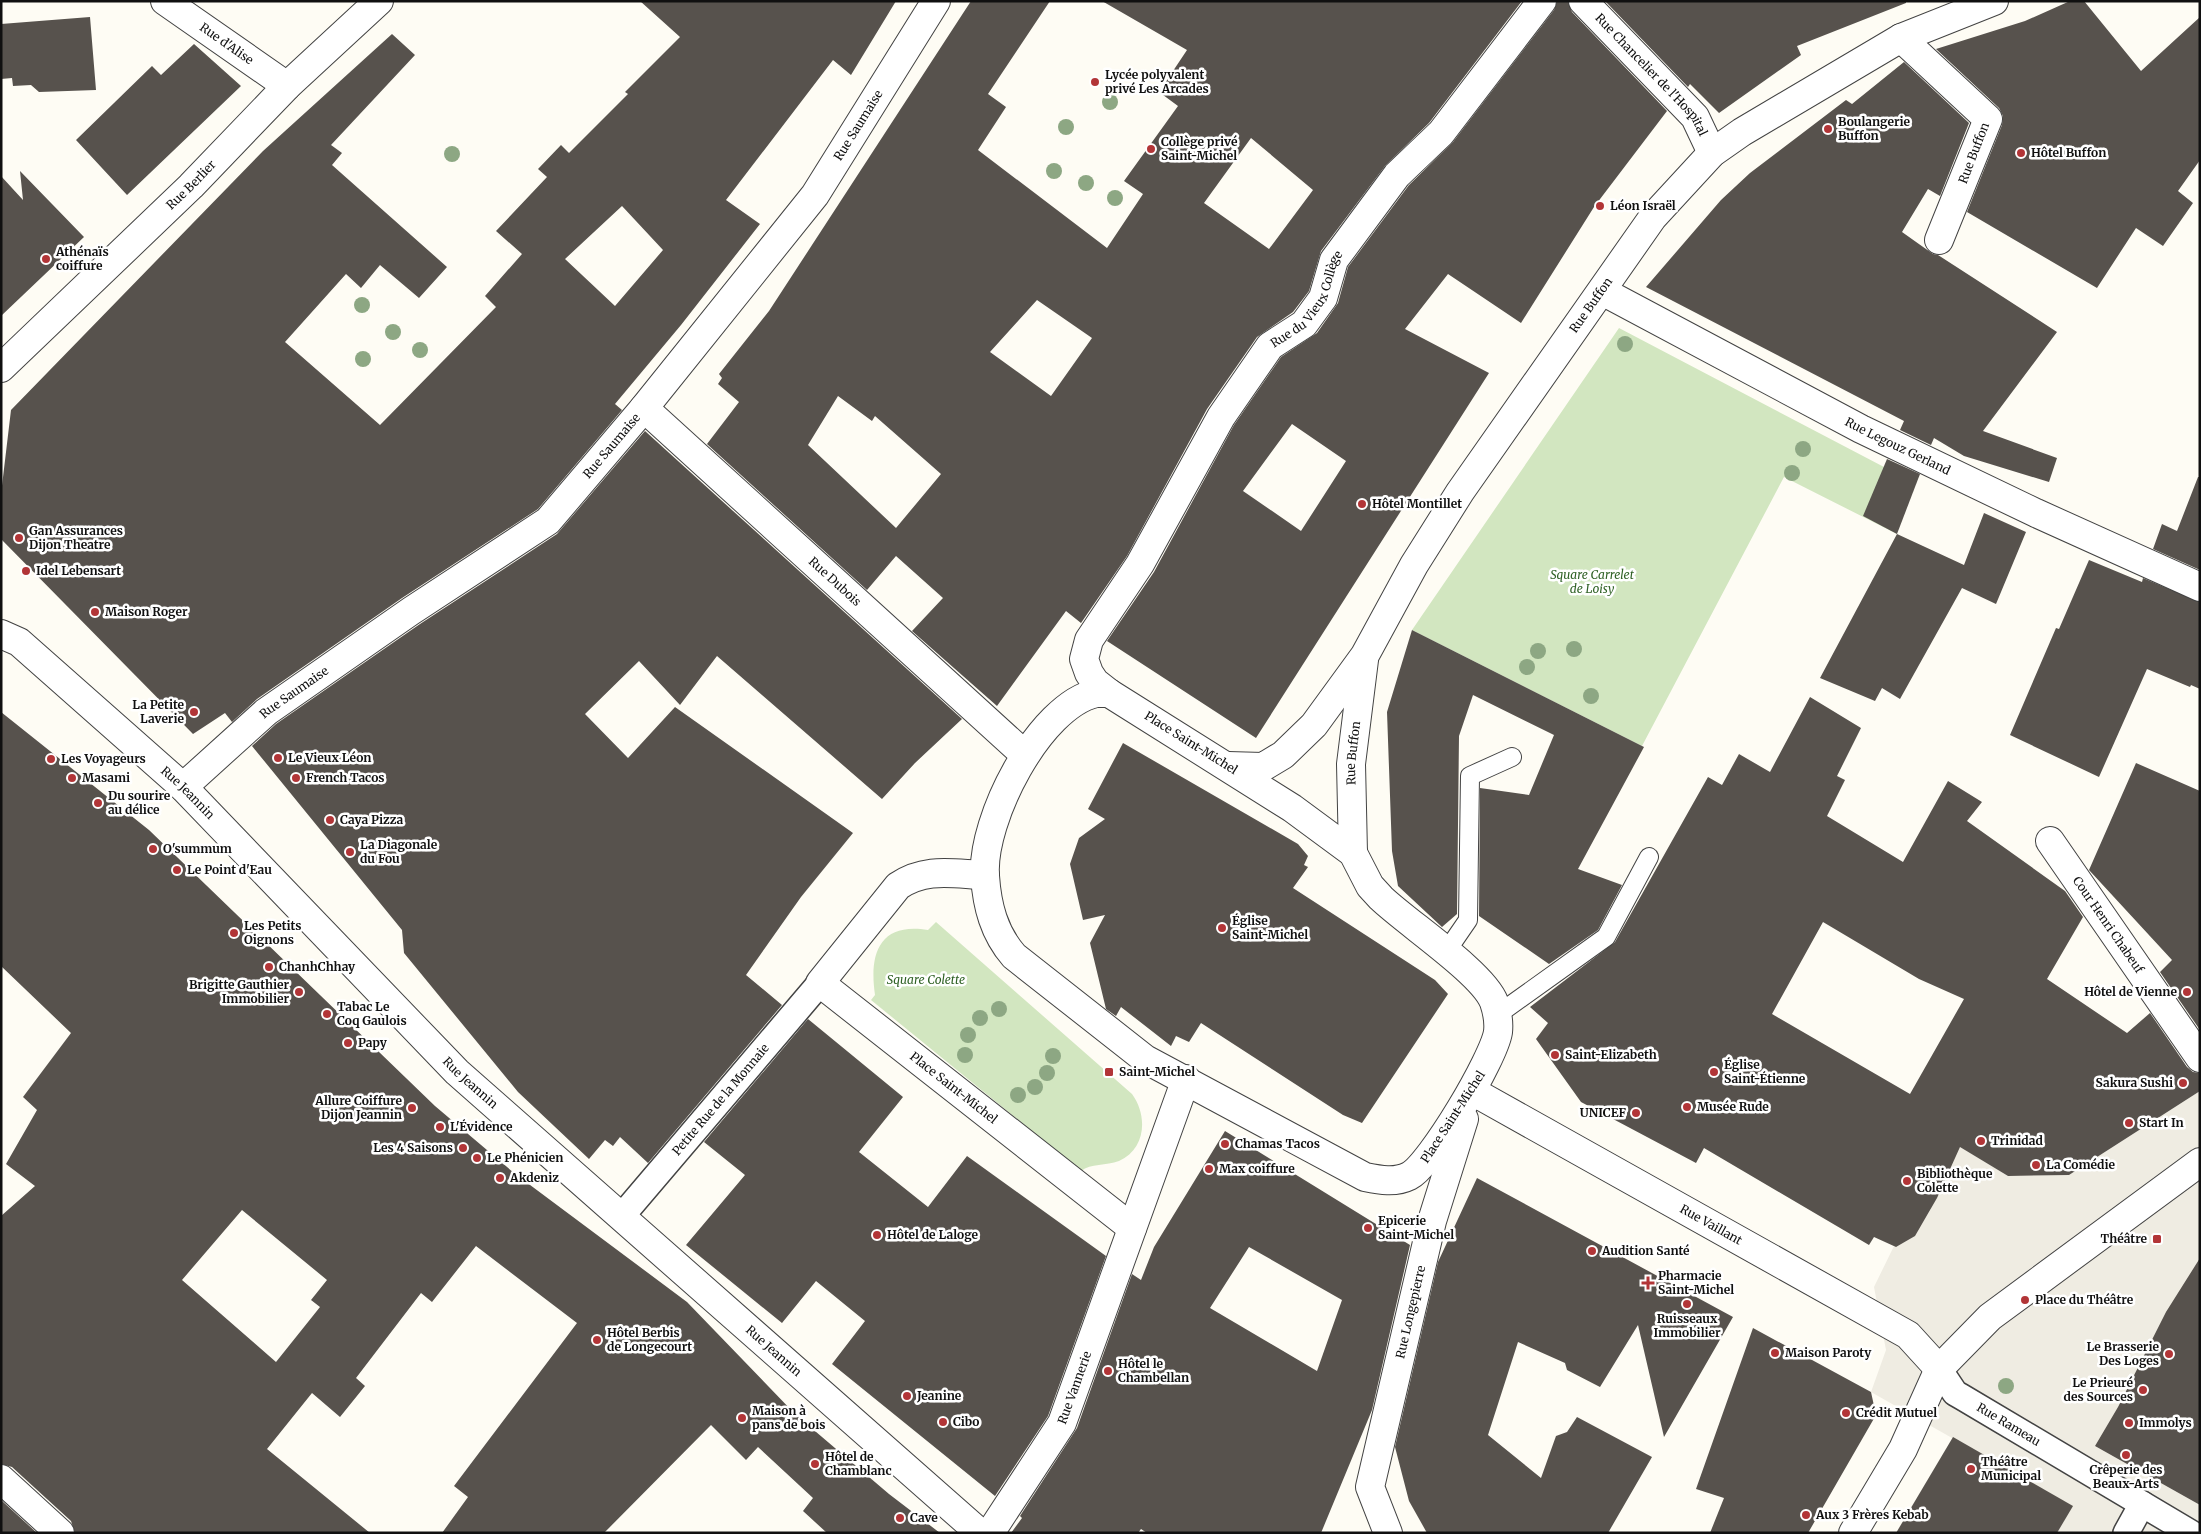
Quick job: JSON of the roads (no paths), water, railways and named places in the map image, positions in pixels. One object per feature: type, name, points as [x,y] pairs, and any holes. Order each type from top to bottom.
[{"type":"street","name":"Rue d'Alise","points":[[166,1],[287,86]]},
{"type":"street","name":"Rue Berlier","points":[[1,368],[191,186],[287,86],[379,1]]},
{"type":"street","name":"Rue Saumaise","points":[[183,787],[266,712],[410,611],[548,522],[644,408],[815,195],[936,1]]},
{"type":"street","name":"Rue du Vieux Collège","points":[[1109,693],[1095,682],[1084,659],[1089,640],[1140,564],[1221,417],[1270,346],[1304,324],[1322,298],[1334,260],[1397,175],[1440,133],[1542,1]]},
{"type":"street","name":"Rue Chancelier de l'Hospital","points":[[1583,1],[1695,117],[1712,153]]},
{"type":"street","name":"Rue Buffon","points":[[1228,766],[1263,767],[1283,755],[1314,725],[1365,655],[1414,565],[1460,492],[1653,217],[1712,153],[1742,132],[1901,38],[1994,1]]},
{"type":"street","name":"Rue Buffon","points":[[1901,38],[1988,120],[1939,240]]},
{"type":"street","name":"Rue Legouz Gerland","points":[[1602,291],[1861,429],[2036,513],[2200,587]]},
{"type":"street","name":"Rue Dubois","points":[[644,408],[1025,755]]},
{"type":"street","name":"Rue Jeannin","points":[[1,634],[19,642],[183,787],[457,1072],[980,1533]]},
{"type":"street","name":"Rue Buffon","points":[[1353,852],[1351,764],[1365,655]]},
{"type":"street","name":"Place Saint-Michel","points":[[1109,693],[1228,766],[1292,808],[1353,852],[1370,886],[1381,898],[1484,985],[1490,994],[1497,1015],[1498,1032],[1491,1056],[1472,1091],[1422,1165],[1411,1175],[1398,1180],[1383,1181],[1365,1177],[1186,1079],[1144,1059],[1014,956],[1003,943],[994,926],[985,875],[991,830],[1025,755],[1048,725],[1065,707],[1086,695],[1109,693]]},
{"type":"street","name":"Cour Henri Chabeuf","points":[[2050,841],[2200,1058]]},
{"type":"street","points":[[820,983],[898,886],[910,878],[925,873],[985,875]]},
{"type":"street","name":"Place Saint-Michel","points":[[820,983],[1132,1228]]},
{"type":"street","name":"Petite Rue de la Monnaie","points":[[622,1218],[820,983]]},
{"type":"street","points":[[1132,1228],[1186,1079]]},
{"type":"street","name":"Rue Vaillant","points":[[1472,1091],[1908,1335],[1939,1369]]},
{"type":"street","name":"Rue Longepierre","points":[[1388,1533],[1370,1487],[1432,1221],[1472,1091]]},
{"type":"street","points":[[1853,1533],[1903,1449],[1939,1369],[1990,1317],[2200,1162]]},
{"type":"street","name":"Rue Vannerie","points":[[990,1533],[1062,1423],[1132,1228]]},
{"type":"street","name":"Rue Rameau","points":[[1939,1369],[1955,1393],[2191,1533]]},
{"type":"street","points":[[1,1479],[60,1533]]},
{"type":"street","points":[[2126,1533],[2142,1504]]},
{"type":"lane","points":[[1446,952],[1468,920],[1470,776],[1512,757]]},
{"type":"lane","points":[[1497,1015],[1606,937],[1649,857]]},
{"type":"place","name":"Lycée polyvalent privé Les Arcades","points":[[1095,82]]},
{"type":"place","name":"Boulangerie Buffon","points":[[1828,129]]},
{"type":"place","name":"Collège privé Saint-Michel","points":[[1151,149]]},
{"type":"place","name":"Hôtel Buffon","points":[[2021,153]]},
{"type":"place","name":"Léon Israël","points":[[1600,206]]},
{"type":"place","name":"Athénaïs coiffure","points":[[46,259]]},
{"type":"place","name":"Hôtel Montillet","points":[[1362,504]]},
{"type":"place","name":"Gan Assurances Dijon Theatre","points":[[19,538]]},
{"type":"place","name":"Idel Lebensart","points":[[26,571]]},
{"type":"place","name":"Maison Roger","points":[[95,612]]},
{"type":"place","name":"La Petite Laverie","points":[[194,712]]},
{"type":"place","name":"Le Vieux Léon","points":[[278,758]]},
{"type":"place","name":"Les Voyageurs","points":[[51,759]]},
{"type":"place","name":"Masami","points":[[72,778]]},
{"type":"place","name":"French Tacos","points":[[296,778]]},
{"type":"place","name":"Du sourire au délice","points":[[98,803]]},
{"type":"place","name":"Caya Pizza","points":[[330,820]]},
{"type":"place","name":"O'summum","points":[[153,849]]},
{"type":"place","name":"La Diagonale du Fou","points":[[350,852]]},
{"type":"place","name":"Le Point d'Eau","points":[[177,870]]},
{"type":"place","name":"Église Saint-Michel","points":[[1222,928]]},
{"type":"place","name":"Les Petits Oignons","points":[[234,933]]},
{"type":"place","name":"ChanhChhay","points":[[269,967]]},
{"type":"place","name":"Brigitte Gauthier Immobilier","points":[[299,992]]},
{"type":"place","name":"Hôtel de Vienne","points":[[2187,992]]},
{"type":"place","name":"Tabac Le Coq Gaulois","points":[[327,1014]]},
{"type":"place","name":"Papy","points":[[348,1043]]},
{"type":"place","name":"Saint-Elizabeth","points":[[1555,1055]]},
{"type":"place","name":"Saint-Michel","points":[[1109,1072]]},
{"type":"place","name":"Église Saint-Étienne","points":[[1714,1072]]},
{"type":"place","name":"Sakura Sushi","points":[[2183,1083]]},
{"type":"place","name":"Musée Rude","points":[[1687,1107]]},
{"type":"place","name":"Allure Coiffure Dijon Jeannin","points":[[412,1108]]},
{"type":"place","name":"UNICEF","points":[[1636,1113]]},
{"type":"place","name":"Start In","points":[[2129,1123]]},
{"type":"place","name":"L'Évidence","points":[[440,1127]]},
{"type":"place","name":"Trinidad","points":[[1981,1141]]},
{"type":"place","name":"Chamas Tacos","points":[[1225,1144]]},
{"type":"place","name":"Les 4 Saisons","points":[[463,1148]]},
{"type":"place","name":"Le Phénicien","points":[[477,1158]]},
{"type":"place","name":"La Comédie","points":[[2036,1165]]},
{"type":"place","name":"Max coiffure","points":[[1209,1169]]},
{"type":"place","name":"Akdeniz","points":[[500,1178]]},
{"type":"place","name":"Bibliothèque Colette","points":[[1907,1181]]},
{"type":"place","name":"Epicerie Saint-Michel","points":[[1368,1228]]},
{"type":"place","name":"Hôtel de Laloge","points":[[877,1235]]},
{"type":"place","name":"Théâtre","points":[[2157,1239]]},
{"type":"place","name":"Audition Santé","points":[[1592,1251]]},
{"type":"place","name":"Pharmacie Saint-Michel","points":[[1648,1283]]},
{"type":"place","name":"Place du Théâtre","points":[[2025,1300]]},
{"type":"place","name":"Ruisseaux Immobilier","points":[[1687,1304]]},
{"type":"place","name":"Hôtel Berbis de Longecourt","points":[[597,1340]]},
{"type":"place","name":"Maison Paroty","points":[[1775,1353]]},
{"type":"place","name":"Le Brasserie Des Loges","points":[[2169,1354]]},
{"type":"place","name":"Hôtel le Chambellan","points":[[1108,1371]]},
{"type":"place","name":"Le Prieuré des Sources","points":[[2143,1390]]},
{"type":"place","name":"Jeanine","points":[[907,1396]]},
{"type":"place","name":"Crédit Mutuel","points":[[1846,1413]]},
{"type":"place","name":"Maison à pans de bois","points":[[742,1418]]},
{"type":"place","name":"Cibo","points":[[943,1422]]},
{"type":"place","name":"Immolys","points":[[2129,1423]]},
{"type":"place","name":"Crêperie des Beaux-Arts","points":[[2126,1455]]},
{"type":"place","name":"Hôtel de Chamblanc","points":[[815,1464]]},
{"type":"place","name":"Théâtre Municipal","points":[[1971,1469]]},
{"type":"place","name":"Aux 3 Frères Kebab","points":[[1806,1515]]},
{"type":"place","name":"Cave","points":[[900,1518]]},
{"type":"park label","name":"Square Carrelet de Loisy","points":[[1592,582]]},
{"type":"park label","name":"Square Colette","points":[[926,980]]}]
